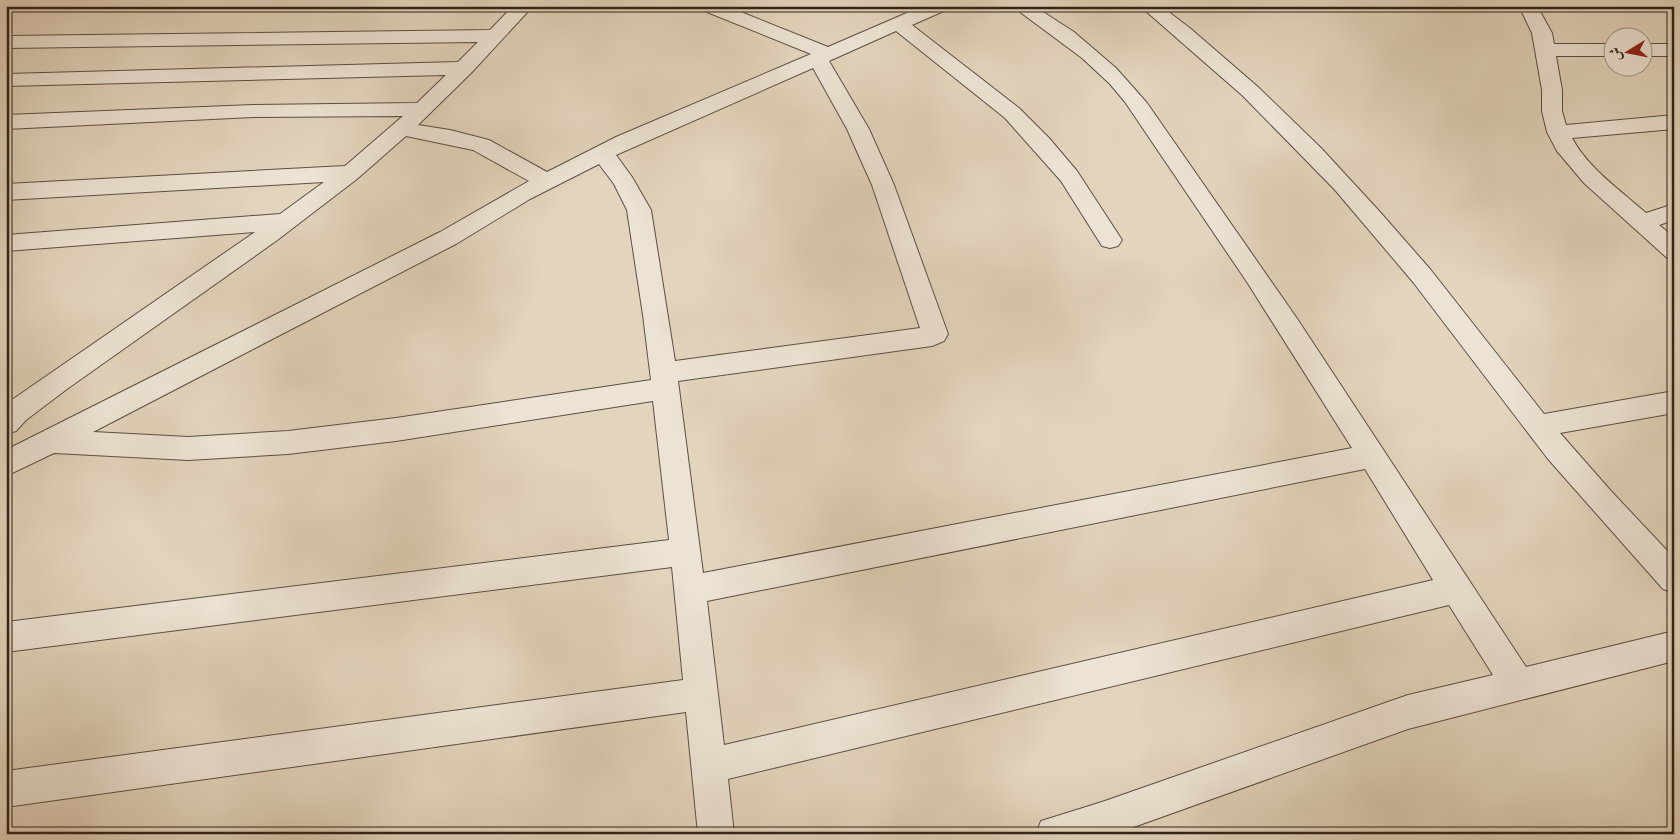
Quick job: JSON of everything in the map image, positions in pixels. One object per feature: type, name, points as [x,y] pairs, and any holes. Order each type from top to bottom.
[{"type":"street","points":[[10,416],[91,357],[285,222],[350,173],[423,109],[524,6]]},
{"type":"street","points":[[52,440],[154,448],[233,447],[354,435],[935,334],[879,177],[823,56],[710,6]]},
{"type":"street","points":[[6,464],[448,238],[522,194],[603,153],[937,6]]},
{"type":"street","points":[[1020,6],[1044,20],[1080,46],[1111,73],[1139,108],[1208,205],[1373,456],[1455,589],[1519,685]]},
{"type":"street","points":[[1149,6],[1243,82],[1310,149],[1401,251],[1538,426],[1619,520],[1674,579]]},
{"type":"street","points":[[1528,6],[1542,33],[1552,90],[1552,111],[1558,132],[1568,151],[1592,178],[1674,251]]},
{"type":"street","points":[[899,24],[1012,113],[1041,143],[1068,176],[1110,240]]},
{"type":"street","points":[[6,42],[496,36]]},
{"type":"street","points":[[1545,50],[1602,50]]},
{"type":"street","points":[[1652,50],[1674,50]]},
{"type":"street","points":[[6,80],[465,68]]},
{"type":"street","points":[[6,122],[243,112],[423,109]]},
{"type":"street","points":[[1558,132],[1674,122]]},
{"type":"street","points":[[402,129],[450,137],[481,145],[548,182]]},
{"type":"street","points":[[603,153],[624,182],[640,210],[690,590],[716,834]]},
{"type":"street","points":[[6,192],[350,173]]},
{"type":"street","points":[[1643,222],[1674,212]]},
{"type":"street","points":[[6,243],[285,222]]},
{"type":"street","points":[[1538,426],[1674,402]]},
{"type":"street","points":[[690,590],[1373,456]]},
{"type":"street","points":[[6,637],[685,552]]},
{"type":"street","points":[[708,766],[1455,589]]},
{"type":"street","points":[[1054,834],[1102,820],[1408,712],[1674,646]]},
{"type":"street","points":[[6,789],[701,694]]}]
